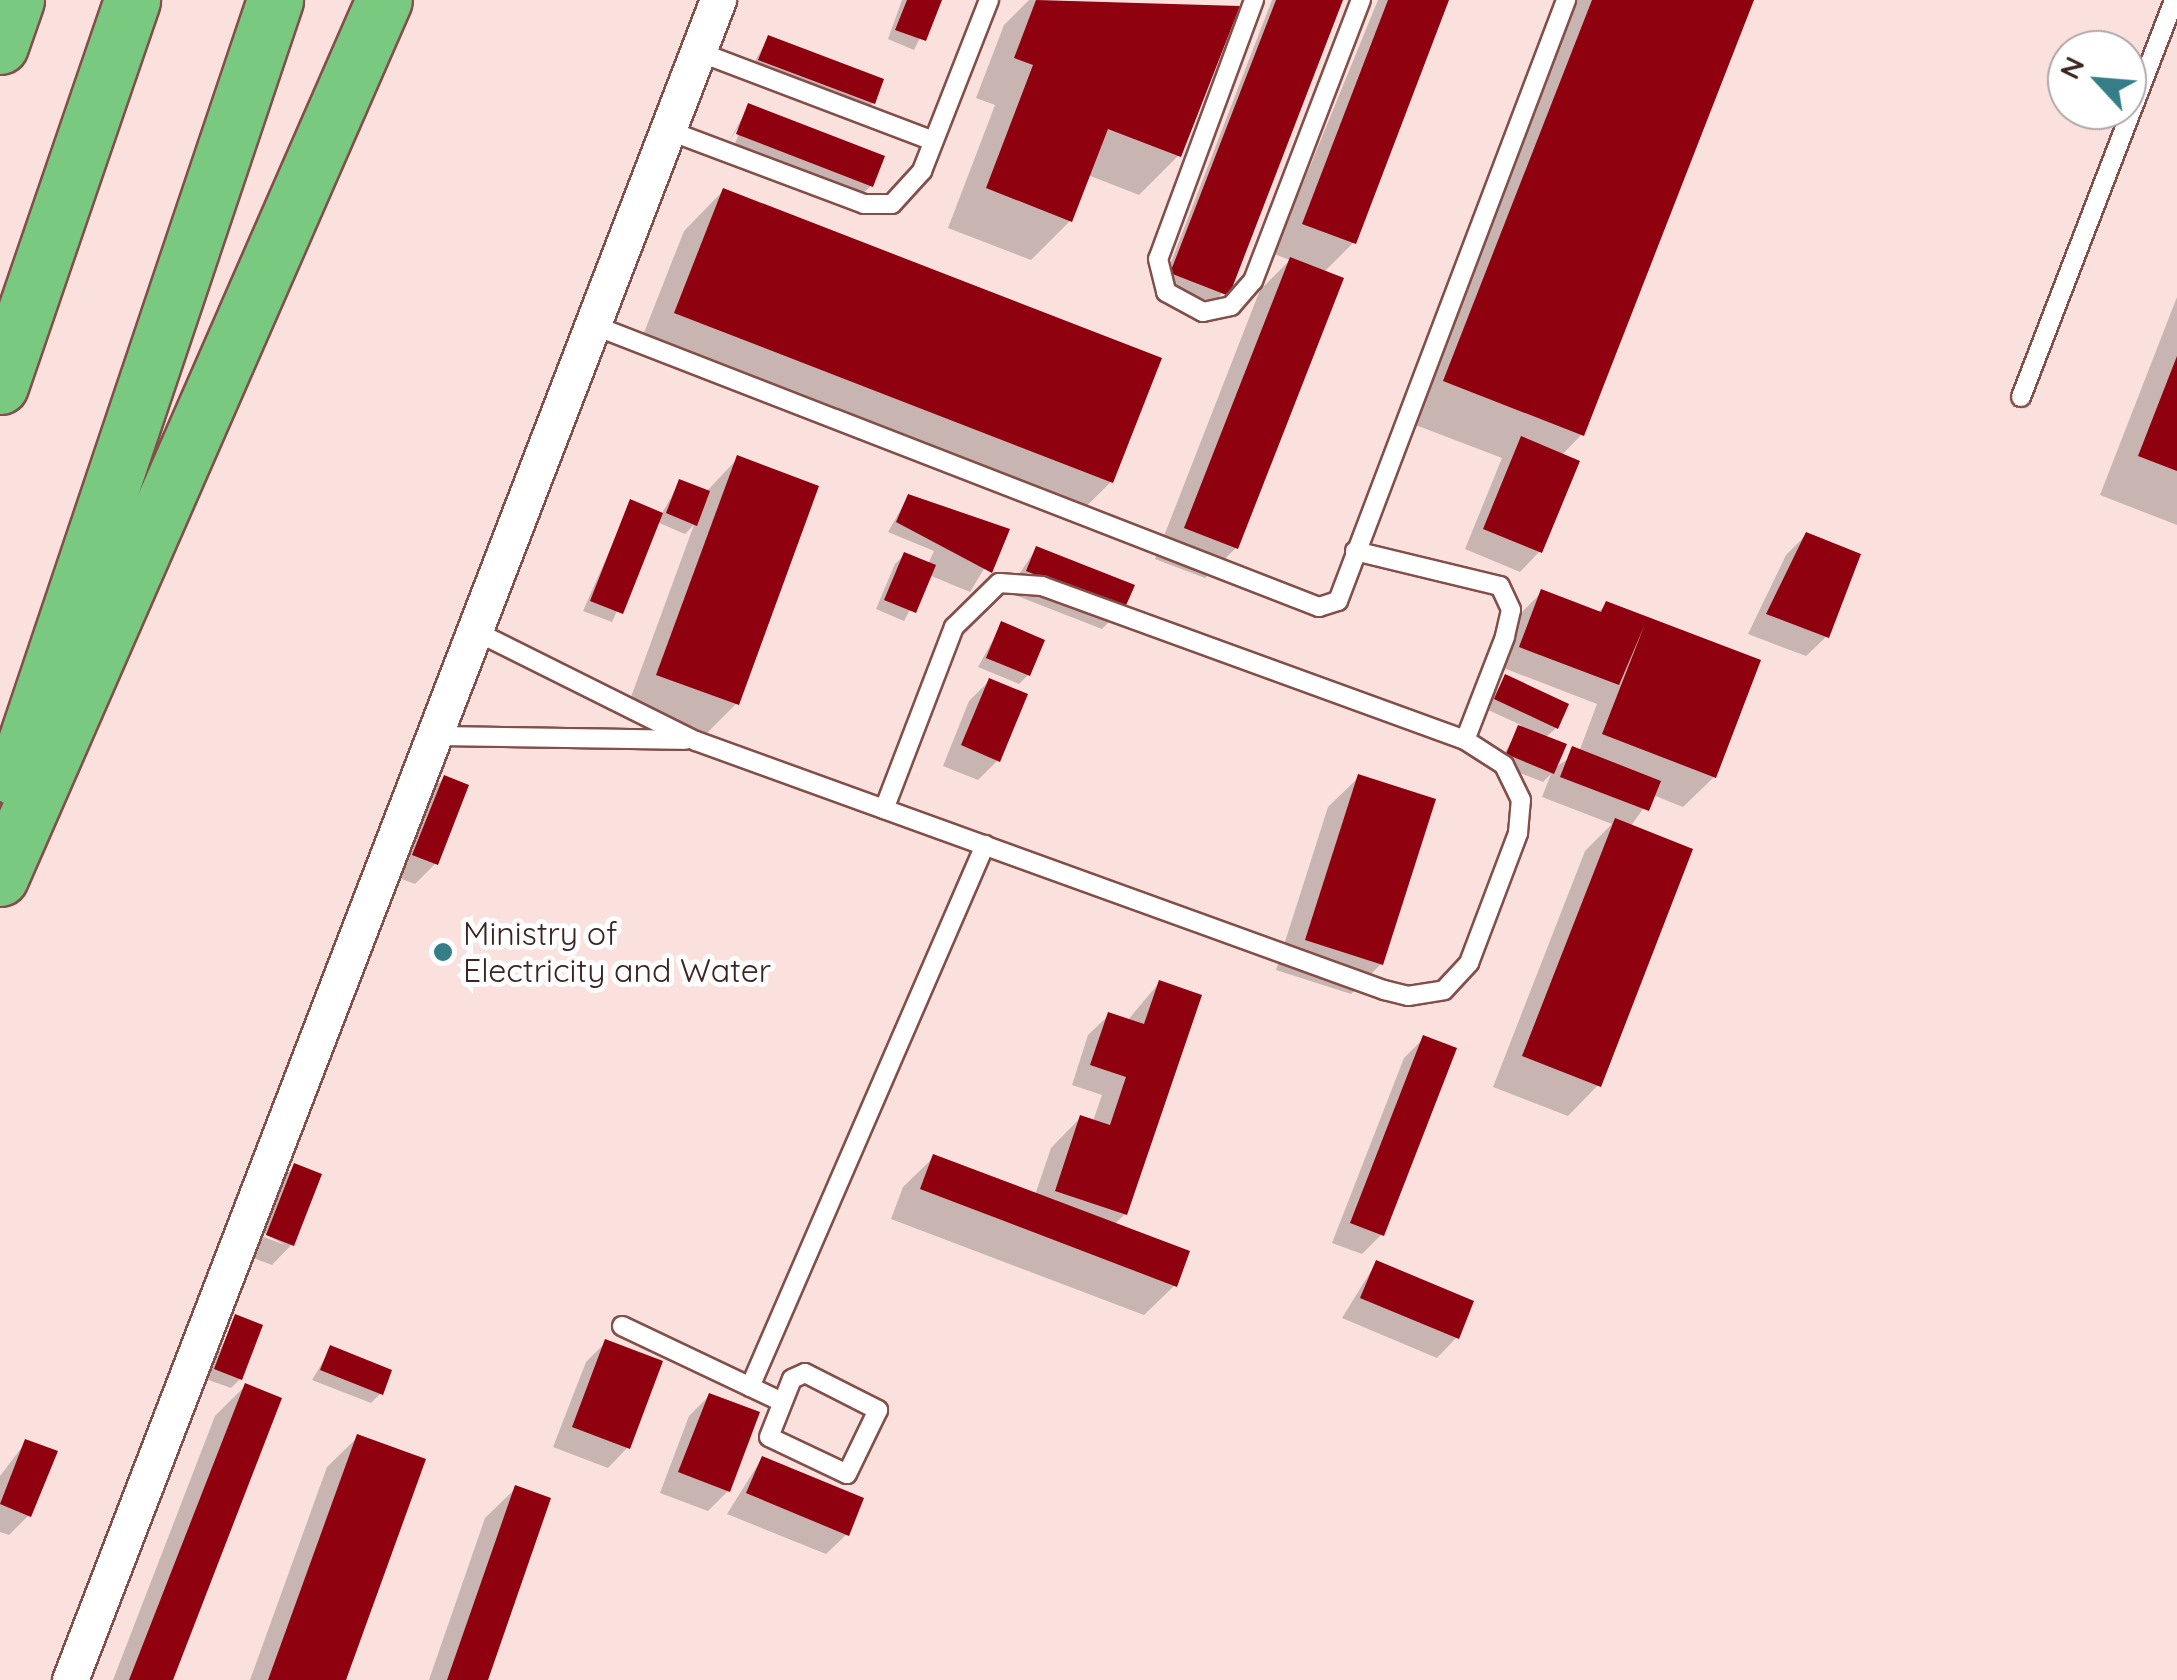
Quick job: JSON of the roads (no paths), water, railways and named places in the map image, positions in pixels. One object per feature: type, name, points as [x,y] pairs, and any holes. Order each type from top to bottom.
[{"type":"highway","points":[[0,46],[16,0]]},
{"type":"highway","points":[[0,386],[132,0]]},
{"type":"highway","points":[[0,817],[275,0]]},
{"type":"highway","points":[[0,878],[384,0]]},
{"type":"street","points":[[70,1680],[718,0]]},
{"type":"lane","points":[[670,131],[874,206],[908,193],[933,142],[989,0]]},
{"type":"lane","points":[[1254,0],[1158,259],[1166,292],[1203,312],[1231,306],[1253,281],[1361,0]]},
{"type":"lane","points":[[592,325],[1319,606],[1338,601],[1566,0]]},
{"type":"lane","points":[[2021,397],[2174,0]]},
{"type":"lane","points":[[699,52],[933,142]]},
{"type":"lane","points":[[1355,551],[1500,586],[1511,610],[1506,637],[1465,740]]},
{"type":"lane","points":[[475,632],[696,741],[1384,990],[1427,994],[1469,963],[1518,833],[1514,780],[1465,740],[1042,586],[1000,584],[954,627],[884,809]]},
{"type":"lane","points":[[433,736],[696,741]]},
{"type":"lane","points":[[750,1387],[985,845]]},
{"type":"lane","points":[[622,1326],[782,1402]]},
{"type":"lane","points":[[805,1374],[875,1406],[851,1472],[772,1442],[782,1402],[805,1374]]},
{"type":"place","name":"Ministry of Electricity and Water","points":[[443,952]]}]
